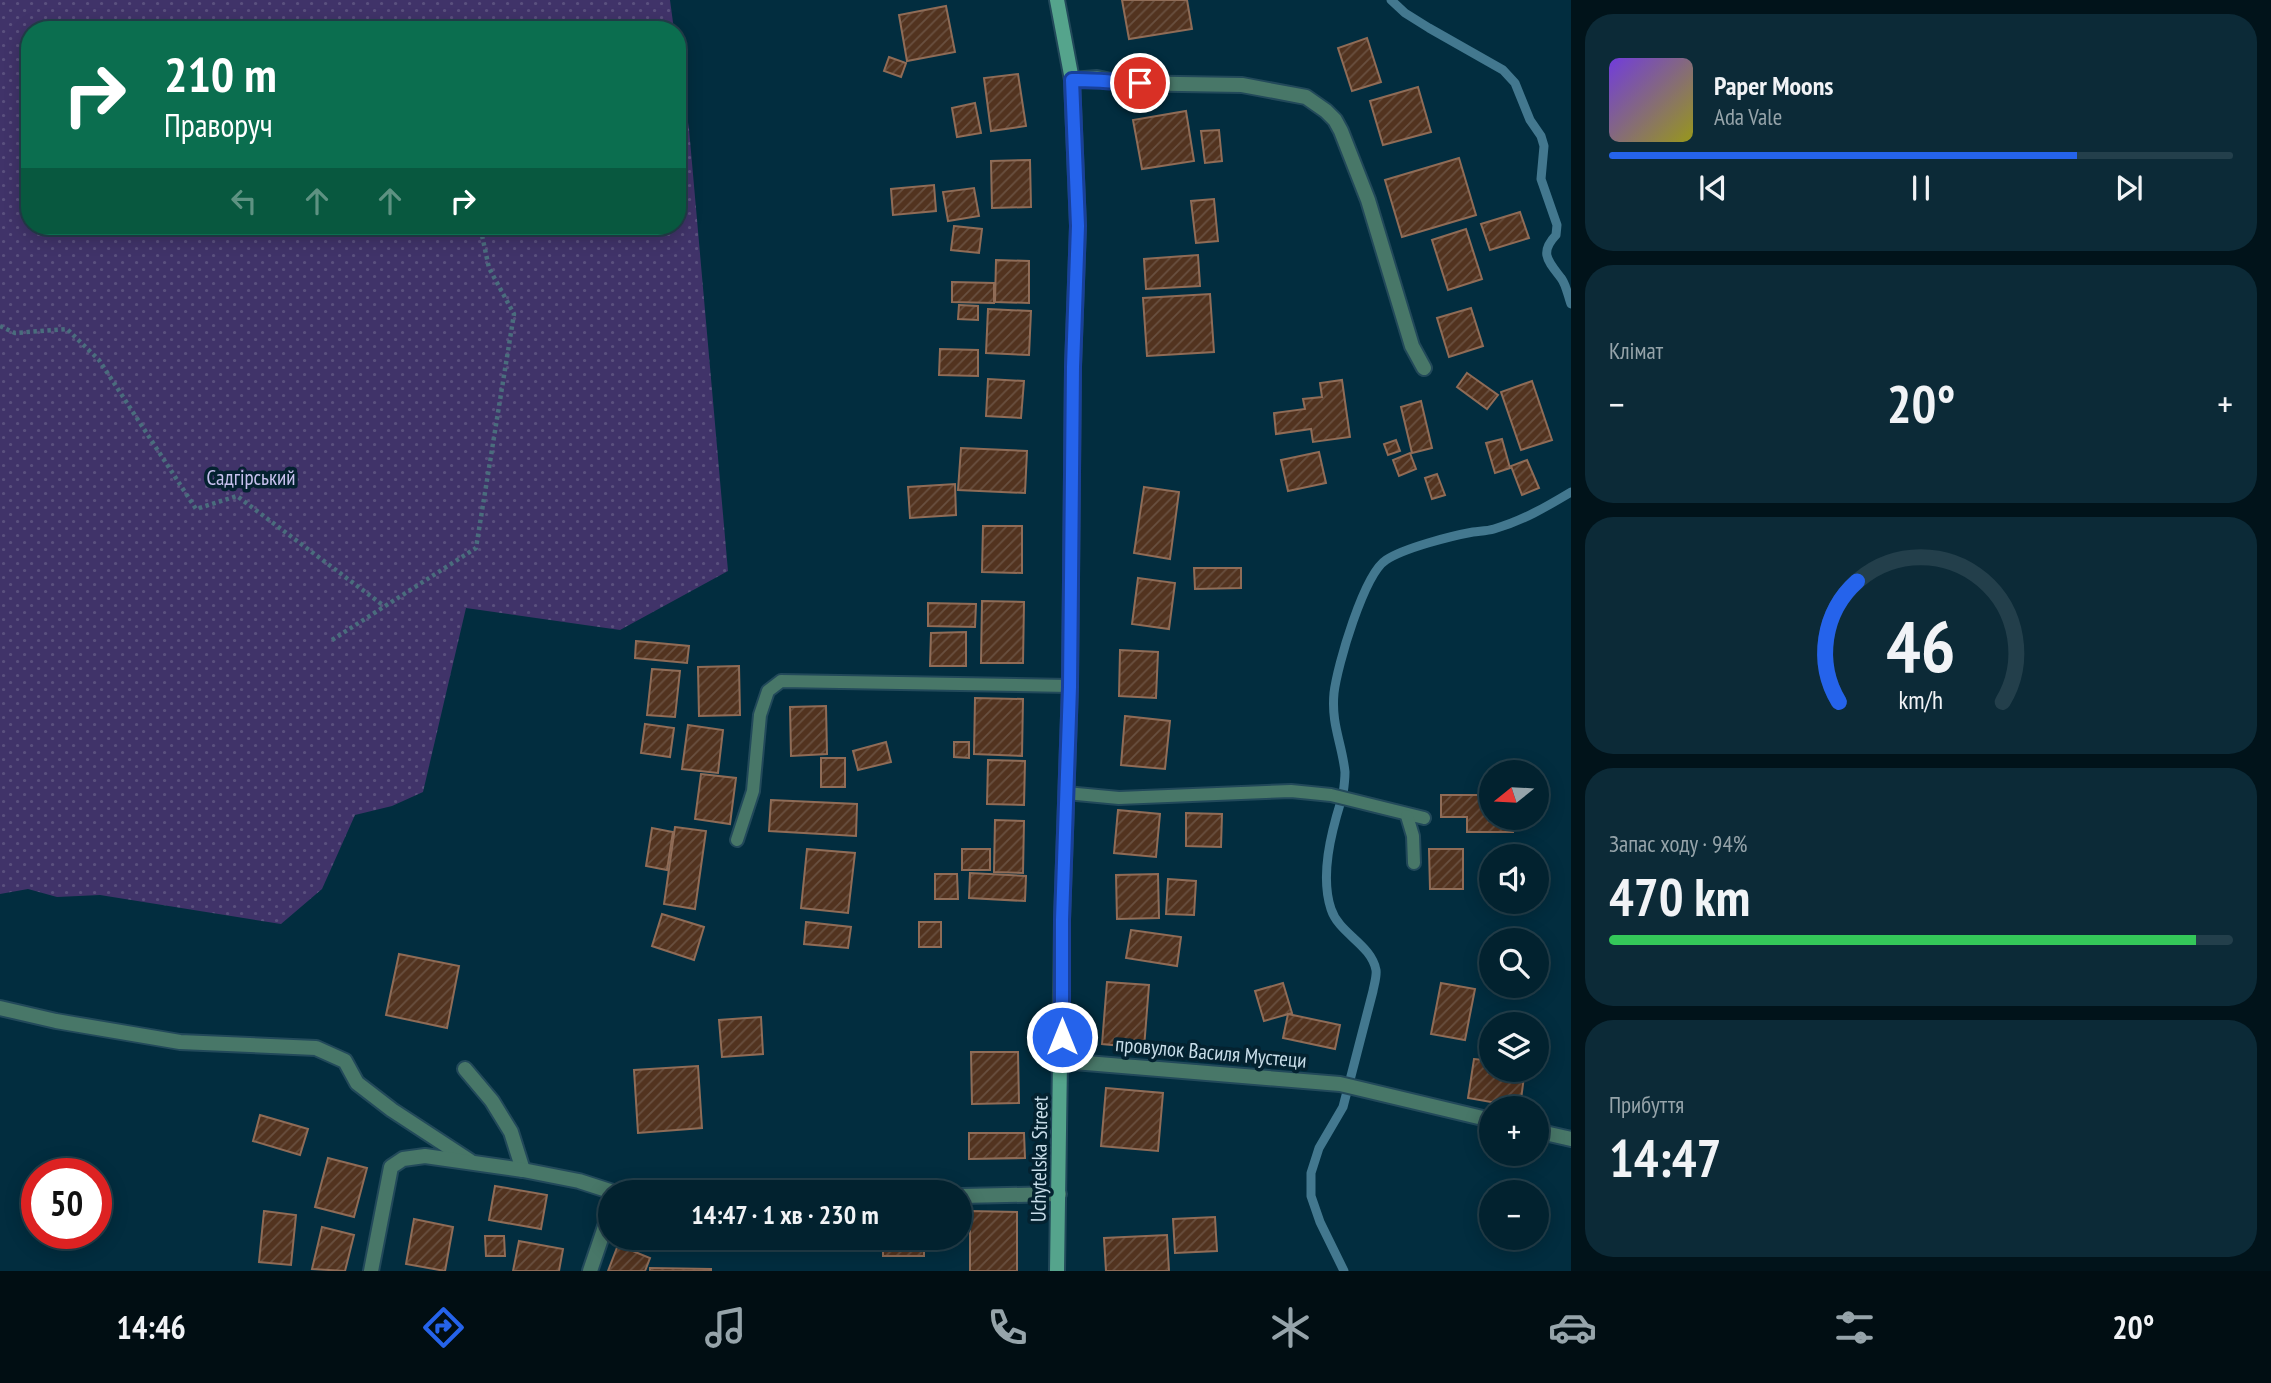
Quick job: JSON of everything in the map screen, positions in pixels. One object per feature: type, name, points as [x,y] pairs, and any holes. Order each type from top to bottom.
[{"type":"main road","name":"Uchytelska Street","points":[[1057,1271],[1062,920],[1070,687],[1073,367],[1078,226],[1072,80],[1058,0]]},
{"type":"street","points":[[1072,80],[1241,85],[1306,97],[1326,111],[1341,131],[1368,200],[1412,346],[1424,368]]},
{"type":"street","points":[[0,1008],[56,1021],[180,1042],[316,1048],[345,1060],[357,1083],[392,1110],[470,1161]]},
{"type":"street","name":"провулок Василя Мустеци","points":[[1062,1061],[1356,1086],[1479,1117]]},
{"type":"street","points":[[465,1069],[492,1101],[505,1122],[523,1170]]},
{"type":"street","points":[[1549,1134],[1571,1139]]},
{"type":"street","points":[[371,1271],[391,1167],[402,1159],[425,1156],[470,1161],[579,1181],[598,1187]]},
{"type":"street","points":[[972,1196],[1059,1194]]},
{"type":"street","points":[[590,1271],[598,1247]]},
{"type":"lane","points":[[737,840],[753,791],[760,715],[768,691],[781,681],[1070,687]]},
{"type":"lane","points":[[1066,793],[1119,798],[1292,791],[1331,795],[1407,816],[1424,818]]},
{"type":"lane","points":[[1407,816],[1413,835],[1414,863]]},
{"type":"path","points":[[332,640],[476,548],[514,314],[489,268],[482,235]]},
{"type":"path","points":[[0,326],[15,333],[67,329],[99,360],[196,509],[237,496],[384,606]]},
{"type":"green space","name":"Садгірський","points":[[0,0],[670,0],[673,21],[21,21],[21,235],[686,235],[686,109],[728,571],[620,630],[466,608],[423,792],[392,806],[355,815],[322,889],[281,924],[100,895],[57,897],[28,889],[0,894]]},
{"type":"building","points":[[1122,0],[1187,0],[1192,29],[1129,39]]},
{"type":"building","points":[[946,6],[955,52],[907,61],[899,15]]},
{"type":"building","points":[[1367,38],[1381,82],[1352,91],[1338,48]]},
{"type":"building","points":[[889,57],[906,63],[901,77],[884,71]]},
{"type":"building","points":[[1018,74],[1026,126],[991,131],[984,78]]},
{"type":"building","points":[[1418,87],[1431,132],[1383,145],[1370,101]]},
{"type":"building","points":[[975,103],[981,133],[957,137],[952,108]]},
{"type":"building","points":[[1186,111],[1194,161],[1142,169],[1133,120]]},
{"type":"building","points":[[1219,130],[1222,161],[1205,163],[1201,131]]},
{"type":"building","points":[[1459,158],[1476,215],[1402,237],[1385,180]]},
{"type":"building","points":[[1030,160],[1031,207],[992,208],[991,161]]},
{"type":"building","points":[[934,185],[936,211],[893,215],[891,189]]},
{"type":"building","points":[[974,188],[979,216],[948,221],[943,192]]},
{"type":"building","points":[[1214,199],[1218,241],[1196,243],[1191,201]]},
{"type":"building","points":[[1520,212],[1529,238],[1490,250],[1481,224]]},
{"type":"building","points":[[954,226],[982,229],[979,253],[951,250]]},
{"type":"building","points":[[1466,229],[1482,279],[1448,290],[1432,240]]},
{"type":"building","points":[[1198,255],[1200,286],[1146,289],[1144,259]]},
{"type":"building","points":[[996,260],[1029,261],[1029,303],[995,302]]},
{"type":"building","points":[[952,282],[994,283],[994,303],[952,302]]},
{"type":"building","points":[[1210,294],[1214,352],[1147,356],[1143,298]]},
{"type":"building","points":[[959,305],[978,306],[978,320],[958,319]]},
{"type":"building","points":[[1471,308],[1483,346],[1449,357],[1437,318]]},
{"type":"building","points":[[988,309],[1031,311],[1029,355],[986,353]]},
{"type":"building","points":[[940,349],[978,350],[978,376],[939,375]]},
{"type":"building","points":[[1467,373],[1498,395],[1487,409],[1457,387]]},
{"type":"building","points":[[988,379],[1024,381],[1021,418],[986,416]]},
{"type":"building","points":[[1342,380],[1350,437],[1313,442],[1311,429],[1276,434],[1274,413],[1305,409],[1303,399],[1322,397],[1320,383]]},
{"type":"building","points":[[1532,381],[1552,440],[1521,450],[1501,392]]},
{"type":"building","points":[[1421,401],[1432,448],[1412,453],[1401,407]]},
{"type":"building","points":[[1502,439],[1510,468],[1495,473],[1486,443]]},
{"type":"building","points":[[1396,440],[1400,451],[1388,455],[1384,444]]},
{"type":"building","points":[[961,448],[1027,451],[1025,493],[958,490]]},
{"type":"building","points":[[1319,452],[1326,483],[1288,491],[1281,460]]},
{"type":"building","points":[[1410,453],[1416,469],[1399,476],[1393,460]]},
{"type":"building","points":[[1527,460],[1539,488],[1522,495],[1511,466]]},
{"type":"building","points":[[1437,474],[1445,495],[1432,499],[1425,478]]},
{"type":"building","points":[[955,484],[956,515],[910,518],[908,487]]},
{"type":"building","points":[[1144,487],[1179,492],[1170,559],[1134,553]]},
{"type":"building","points":[[983,526],[1022,526],[1022,573],[982,572]]},
{"type":"building","points":[[1194,568],[1241,568],[1241,588],[1195,589]]},
{"type":"building","points":[[1138,578],[1175,583],[1169,629],[1132,624]]},
{"type":"building","points":[[982,601],[1024,602],[1023,663],[981,663]]},
{"type":"building","points":[[928,603],[976,604],[975,627],[928,626]]},
{"type":"building","points":[[966,632],[966,666],[930,666],[931,633]]},
{"type":"building","points":[[636,641],[689,646],[687,663],[635,658]]},
{"type":"building","points":[[1120,650],[1158,652],[1156,698],[1119,696]]},
{"type":"building","points":[[739,666],[740,715],[699,716],[698,667]]},
{"type":"building","points":[[652,669],[680,671],[675,717],[647,715]]},
{"type":"building","points":[[975,698],[1023,699],[1022,756],[974,754]]},
{"type":"building","points":[[826,706],[827,754],[791,756],[790,707]]},
{"type":"building","points":[[1125,716],[1170,721],[1165,769],[1121,765]]},
{"type":"building","points":[[645,724],[674,728],[670,757],[641,753]]},
{"type":"building","points":[[688,725],[723,730],[718,773],[682,769]]},
{"type":"building","points":[[886,742],[891,762],[858,770],[853,751]]},
{"type":"building","points":[[954,742],[969,742],[969,758],[954,757]]},
{"type":"building","points":[[821,758],[845,758],[845,787],[821,787]]},
{"type":"building","points":[[988,760],[1025,761],[1024,805],[987,804]]},
{"type":"building","points":[[701,774],[736,778],[730,824],[695,819]]},
{"type":"building","points":[[1441,795],[1479,795],[1479,830],[1513,832],[1467,832],[1467,817],[1441,817]]},
{"type":"building","points":[[771,800],[857,804],[856,836],[769,831]]},
{"type":"building","points":[[1118,810],[1160,814],[1156,857],[1114,853]]},
{"type":"building","points":[[1186,813],[1222,814],[1221,847],[1186,846]]},
{"type":"building","points":[[995,820],[1024,821],[1023,873],[994,872]]},
{"type":"building","points":[[675,827],[706,831],[695,909],[664,904]]},
{"type":"building","points":[[652,828],[673,832],[667,870],[646,866]]},
{"type":"building","points":[[807,849],[855,853],[848,913],[801,908]]},
{"type":"building","points":[[962,849],[990,849],[990,870],[962,870]]},
{"type":"building","points":[[1429,849],[1463,849],[1463,889],[1430,889]]},
{"type":"building","points":[[970,873],[1026,876],[1025,901],[969,898]]},
{"type":"building","points":[[935,874],[957,874],[958,899],[935,899]]},
{"type":"building","points":[[1158,874],[1159,918],[1117,919],[1116,875]]},
{"type":"building","points":[[1168,879],[1196,881],[1194,915],[1166,914]]},
{"type":"building","points":[[662,914],[704,927],[694,960],[652,946]]},
{"type":"building","points":[[806,922],[851,927],[848,948],[804,944]]},
{"type":"building","points":[[919,922],[941,922],[941,947],[919,947]]},
{"type":"building","points":[[1131,930],[1181,937],[1177,966],[1126,958]]},
{"type":"building","points":[[399,954],[459,966],[447,1028],[386,1015]]},
{"type":"building","points":[[1107,982],[1149,985],[1144,1048],[1102,1044]]},
{"type":"building","points":[[1283,983],[1292,1013],[1264,1021],[1255,991]]},
{"type":"building","points":[[1441,983],[1475,989],[1465,1040],[1431,1034]]},
{"type":"building","points":[[1288,1014],[1340,1025],[1335,1049],[1283,1038]]},
{"type":"building","points":[[761,1017],[763,1054],[722,1057],[719,1020]]},
{"type":"building","points":[[971,1052],[1018,1052],[1019,1103],[972,1104]]},
{"type":"building","points":[[1474,1059],[1479,1060],[1479,1082],[1523,1082],[1521,1096],[1479,1096],[1479,1100],[1468,1098]]},
{"type":"building","points":[[698,1066],[702,1128],[638,1133],[634,1070]]},
{"type":"building","points":[[1106,1088],[1163,1093],[1158,1151],[1101,1146]]},
{"type":"building","points":[[260,1115],[308,1129],[300,1155],[253,1141]]},
{"type":"building","points":[[969,1133],[1024,1133],[1025,1158],[969,1159]]},
{"type":"building","points":[[328,1158],[367,1168],[354,1217],[315,1207]]},
{"type":"building","points":[[495,1186],[547,1195],[541,1229],[489,1220]]},
{"type":"building","points":[[264,1211],[296,1215],[291,1265],[259,1262]]},
{"type":"building","points":[[972,1211],[1017,1212],[1017,1271],[970,1271]]},
{"type":"building","points":[[1215,1217],[1217,1251],[1175,1253],[1173,1219]]},
{"type":"building","points":[[414,1219],[453,1227],[445,1271],[406,1264]]},
{"type":"building","points":[[322,1227],[354,1235],[345,1271],[312,1269]]},
{"type":"building","points":[[1167,1235],[1169,1271],[1106,1271],[1104,1238]]},
{"type":"building","points":[[485,1236],[504,1236],[505,1256],[486,1256]]},
{"type":"building","points":[[519,1241],[563,1249],[559,1271],[513,1271]]},
{"type":"building","points":[[616,1250],[630,1250],[650,1258],[645,1271],[608,1271]]},
{"type":"building","points":[[883,1250],[924,1250],[924,1256],[883,1256]]},
{"type":"building","points":[[650,1268],[711,1269],[711,1271],[650,1271]]},
{"type":"waterway","points":[[1391,0],[1405,13],[1503,70],[1515,83],[1544,146],[1541,179],[1557,225],[1547,257],[1564,283],[1571,304]]},
{"type":"waterway","points":[[1343,794],[1345,772],[1335,724],[1334,693],[1353,622],[1369,583],[1378,569],[1386,560],[1416,547],[1514,522],[1571,492]]},
{"type":"waterway","points":[[1341,801],[1328,855],[1328,896],[1335,918],[1368,953],[1376,972],[1343,1107],[1319,1148],[1311,1173],[1311,1196],[1320,1222],[1344,1271]]},
{"type":"route","points":[[1062,1037],[1062,920],[1070,687],[1073,367],[1078,226],[1072,80],[1097,79],[1140,83]]}]
